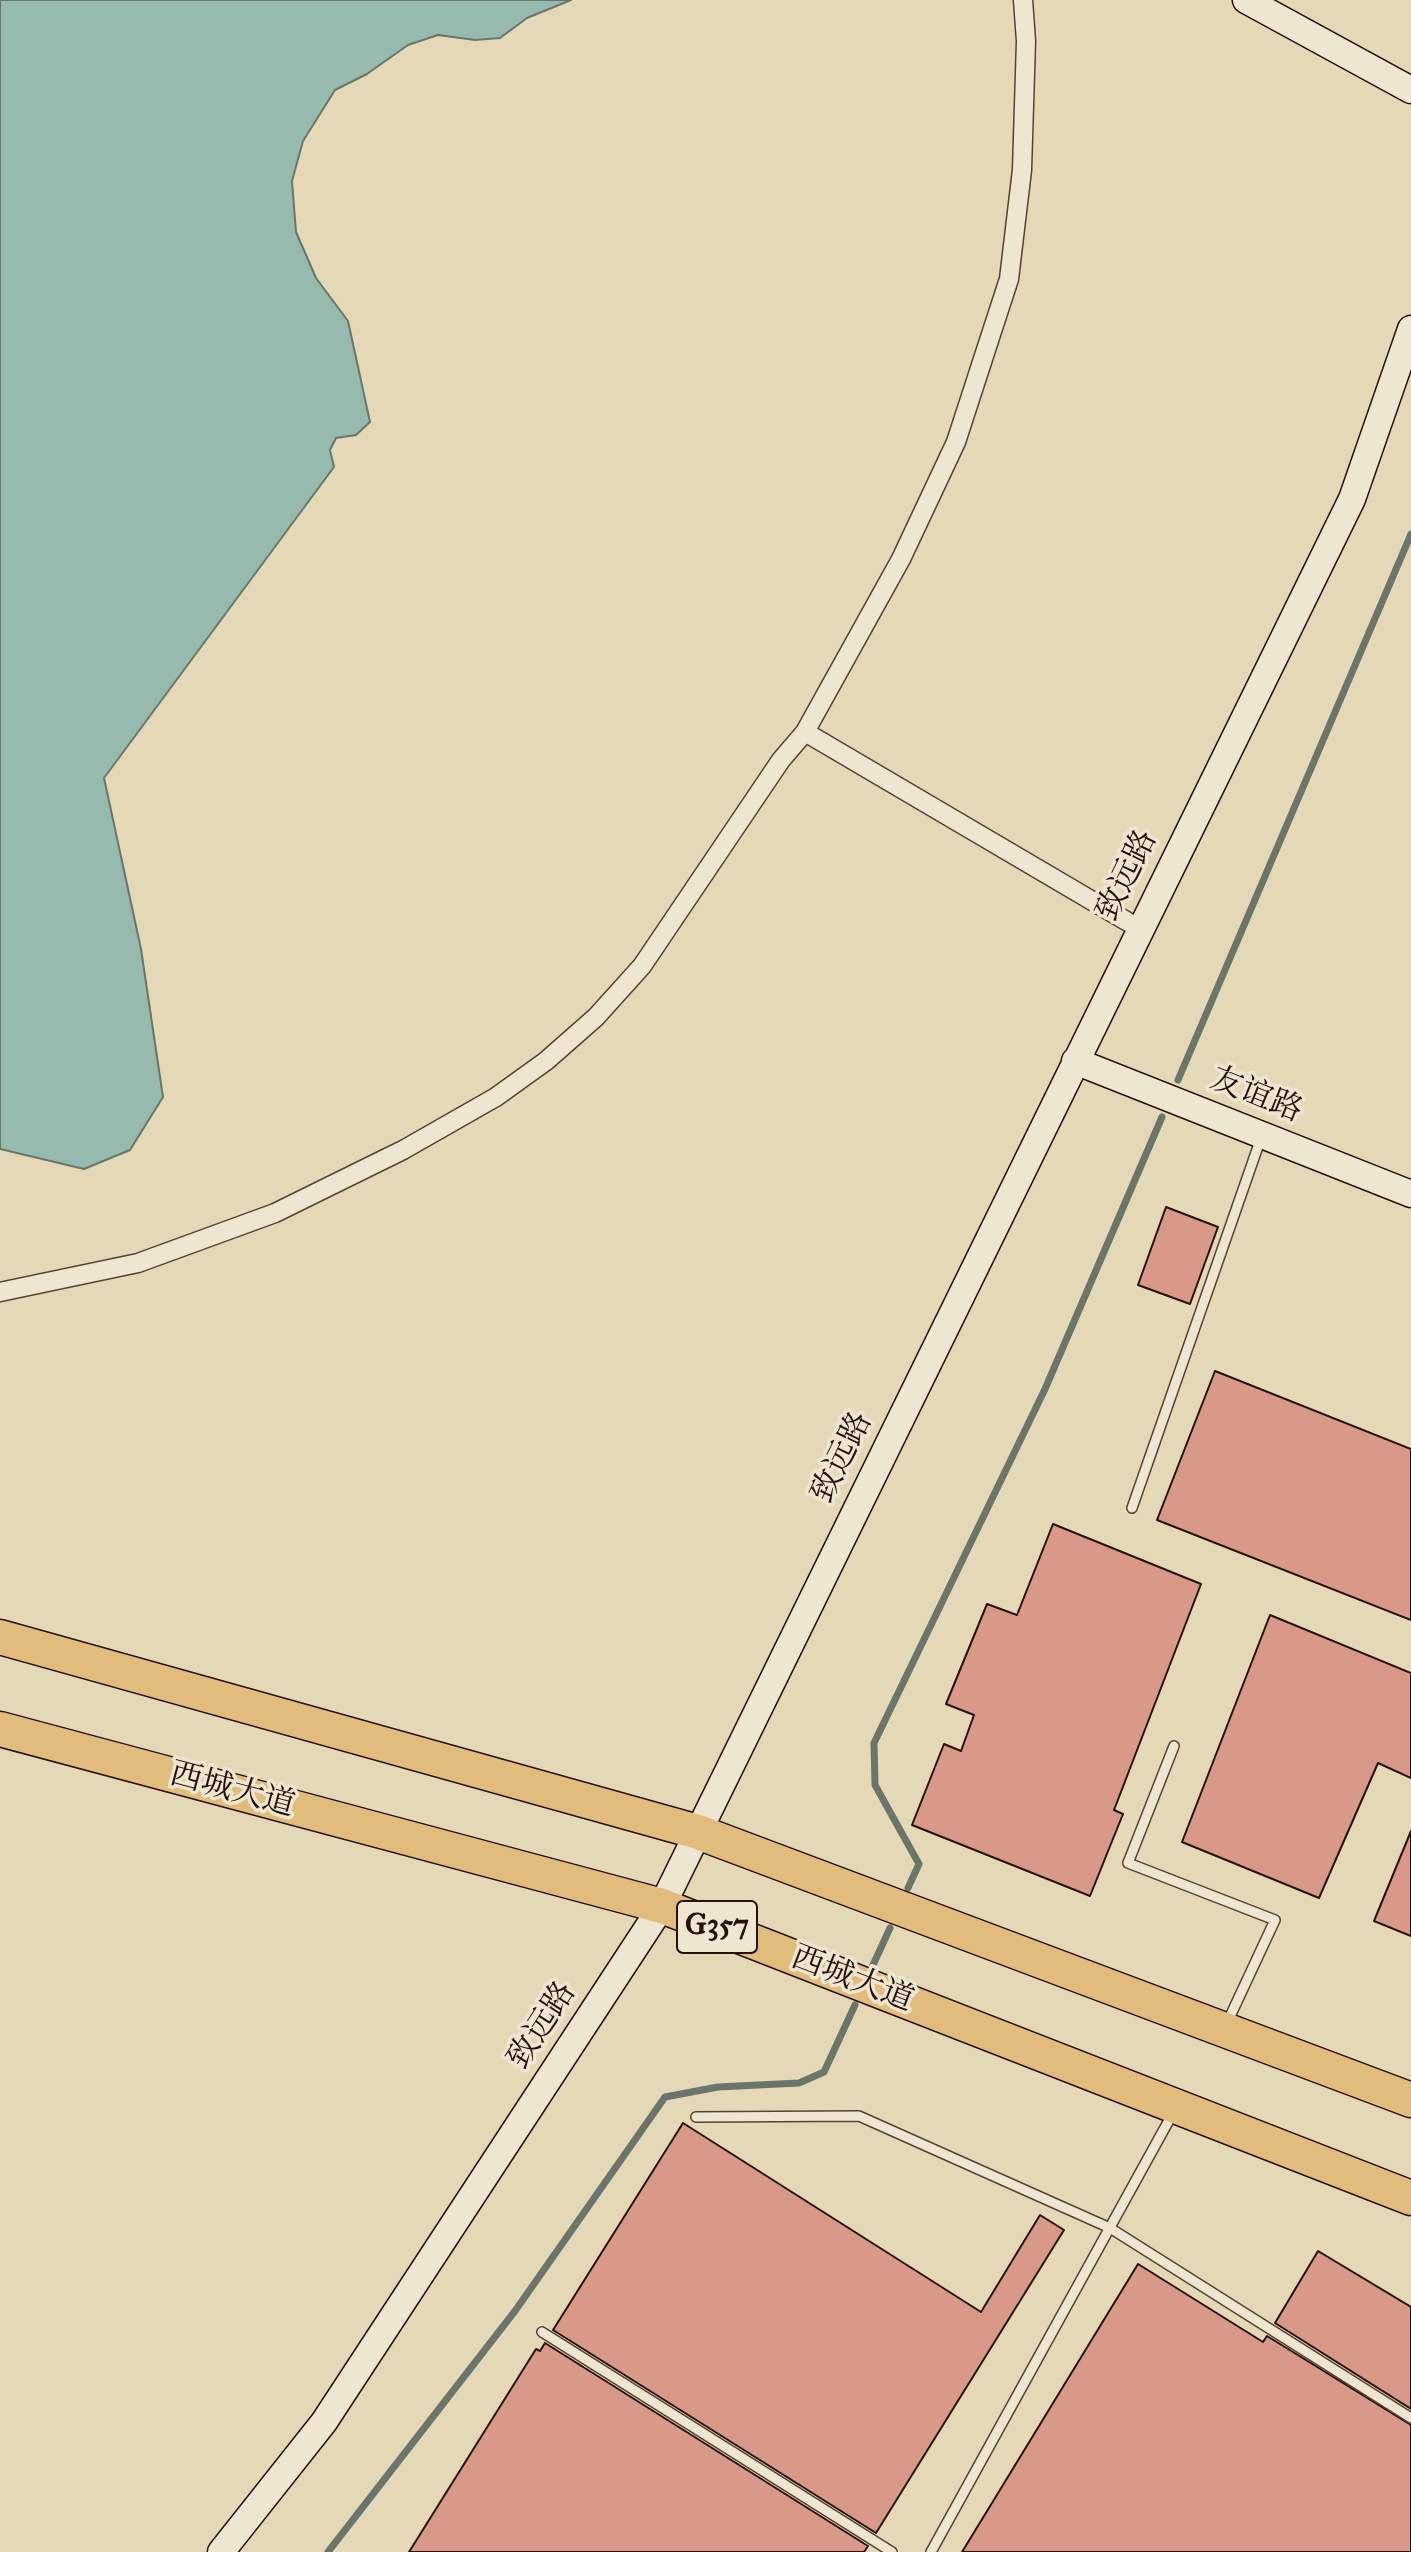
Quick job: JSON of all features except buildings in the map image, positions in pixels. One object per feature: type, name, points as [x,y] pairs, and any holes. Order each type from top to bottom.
[{"type":"highway","name":"G357","points":[[0,1637],[698,1832],[1411,2100]]},
{"type":"highway","name":"西城大道","points":[[0,1729],[662,1906],[1411,2198]]},
{"type":"main road","points":[[1246,0],[1411,90]]},
{"type":"main road","name":"致远路","points":[[221,2552],[324,2422],[662,1906],[1352,499],[1411,329]]},
{"type":"main road","name":"友谊路","points":[[1075,1061],[1411,1194]]},
{"type":"street","points":[[0,1292],[138,1263],[275,1213],[403,1150],[496,1097],[546,1061],[596,1017],[642,966],[781,760],[805,732],[901,559],[956,442],[1009,279],[1022,170],[1026,41],[1023,0]]},
{"type":"street","points":[[805,732],[1140,929]]},
{"type":"lane","points":[[1132,1508],[1262,1135]]},
{"type":"lane","points":[[1174,1746],[1128,1863],[1275,1920],[1224,2030]]},
{"type":"lane","points":[[931,2552],[1176,2106]]},
{"type":"lane","points":[[696,2117],[859,2116],[1110,2228],[1411,2418]]},
{"type":"lane","points":[[542,2332],[892,2552]]},
{"type":"water","points":[[0,0],[571,0],[527,18],[500,38],[475,40],[438,35],[408,45],[367,74],[335,90],[303,141],[292,181],[296,232],[316,278],[348,321],[370,422],[356,435],[336,438],[330,450],[334,467],[104,778],[141,949],[163,1097],[130,1150],[84,1169],[0,1149]]},
{"type":"waterway","points":[[1178,1080],[1411,534]]},
{"type":"waterway","points":[[908,1888],[919,1864],[875,1785],[874,1743],[1045,1389],[1162,1117]]},
{"type":"waterway","points":[[873,1965],[890,1928]]},
{"type":"waterway","points":[[328,2552],[515,2311],[665,2097],[718,2087],[799,2083],[824,2072],[855,2005]]}]
